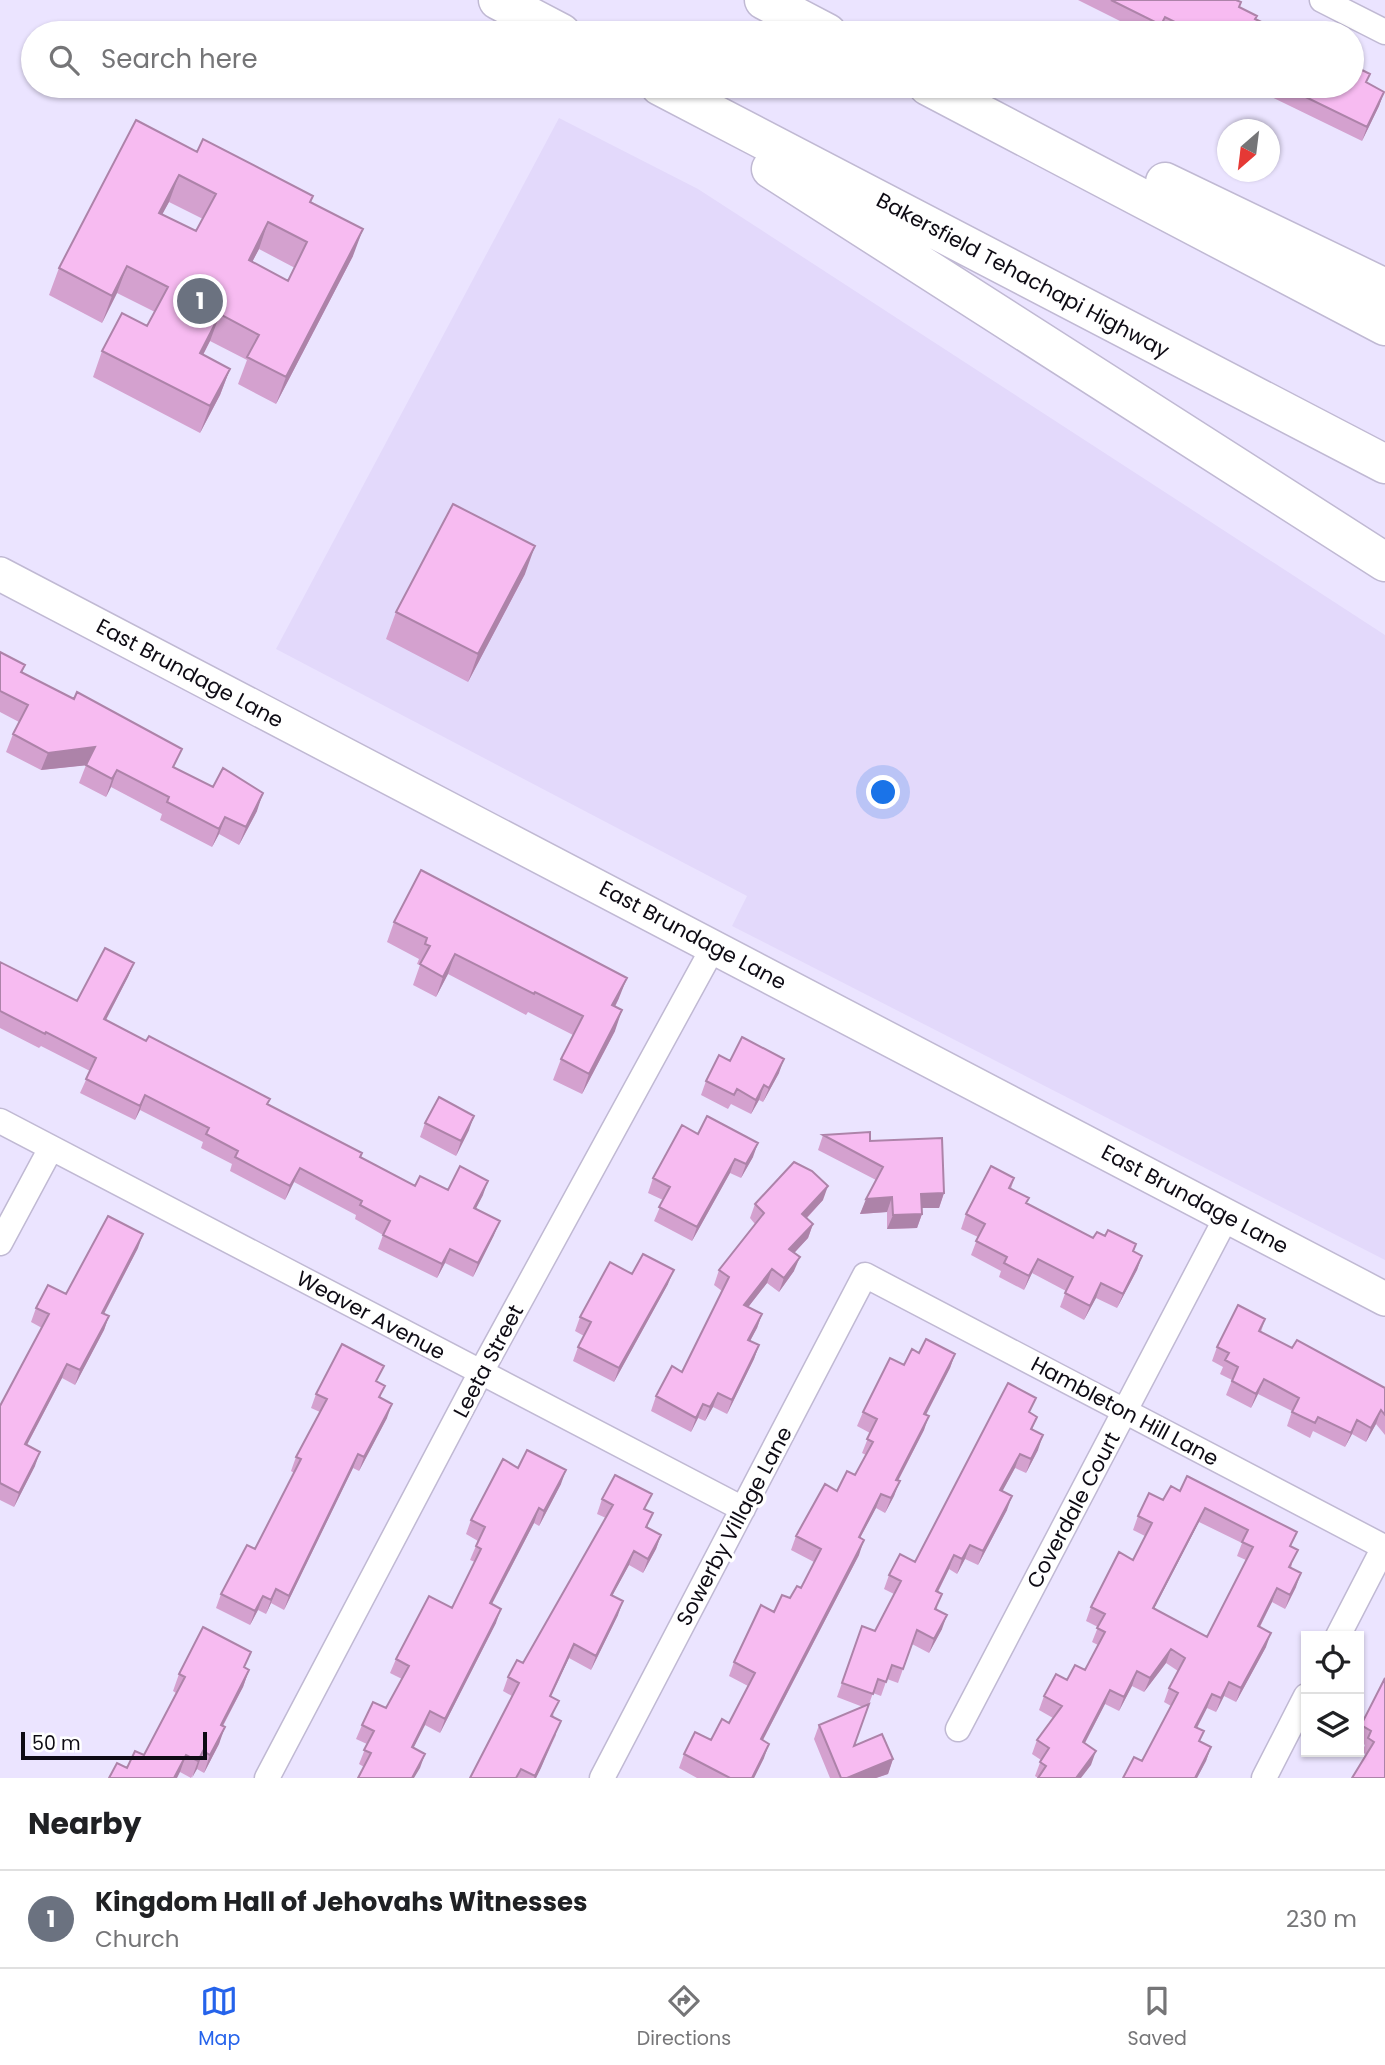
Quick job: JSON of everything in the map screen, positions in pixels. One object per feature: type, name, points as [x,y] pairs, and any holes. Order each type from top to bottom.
[{"type":"highway","points":[[498,0],[538,21]]},
{"type":"highway","points":[[764,0],[804,21]]},
{"type":"highway","name":"Bakersfield Tehachapi Highway","points":[[683,98],[1385,464]]},
{"type":"highway","points":[[951,98],[1385,326]]},
{"type":"highway","points":[[711,113],[762,163],[1385,562]]},
{"type":"highway","points":[[1039,144],[1156,178],[1385,288]]},
{"type":"main road","name":"East Brundage Lane","points":[[0,574],[1385,1299]]},
{"type":"street","points":[[1322,0],[1363,21]]},
{"type":"street","points":[[1364,21],[1385,32]]},
{"type":"street","name":"Leeta Street","points":[[267,1778],[481,1372],[714,946]]},
{"type":"street","name":"Weaver Avenue","points":[[0,1121],[743,1509]]},
{"type":"street","points":[[0,1242],[51,1148]]},
{"type":"street","name":"Coverdale Court","points":[[958,1729],[1227,1216]]},
{"type":"street","name":"Hambleton Hill Lane","points":[[865,1275],[1384,1546]]},
{"type":"street","name":"Sowerby Village Lane","points":[[602,1778],[865,1275]]},
{"type":"street","points":[[1341,1631],[1384,1546]]},
{"type":"street","points":[[1264,1778],[1301,1706]]},
{"type":"shaded area","points":[[559,118],[698,189],[1385,635],[1385,1260],[732,926],[747,896],[276,649]]},
{"type":"building","points":[[1111,0],[1236,0],[1241,2],[1239,7],[1257,16],[1255,19],[1259,21],[1173,21],[1165,17],[1163,21],[1153,21]]},
{"type":"building","points":[[1364,71],[1370,74],[1366,82],[1384,92],[1367,127],[1308,98],[1364,98]]},
{"type":"building","points":[[136,120],[197,152],[203,139],[313,196],[310,202],[363,229],[286,377],[247,357],[259,335],[220,314],[200,353],[230,369],[210,406],[102,351],[122,313],[147,326],[168,287],[127,266],[112,296],[59,268]],"holes":[[[179,175],[216,194],[196,231],[159,213]],[[268,222],[307,242],[288,281],[249,260]]]},
{"type":"building","points":[[453,504],[535,546],[478,654],[396,612]]},
{"type":"building","points":[[0,652],[25,665],[21,672],[74,699],[77,692],[182,749],[173,767],[213,787],[223,768],[263,793],[246,827],[225,817],[219,829],[167,802],[169,797],[117,770],[112,779],[86,765],[95,747],[48,753],[13,734],[28,705],[0,691]]},
{"type":"building","points":[[421,870],[627,978],[612,1005],[622,1010],[589,1074],[561,1059],[583,1016],[455,954],[443,977],[420,964],[430,946],[425,944],[427,938],[394,922]]},
{"type":"building","points":[[105,948],[134,963],[104,1019],[146,1041],[149,1036],[270,1099],[267,1104],[362,1153],[360,1157],[415,1186],[420,1176],[448,1190],[460,1166],[488,1181],[474,1208],[500,1221],[478,1263],[450,1249],[442,1264],[383,1235],[390,1221],[360,1205],[362,1201],[300,1168],[290,1186],[235,1157],[238,1151],[206,1134],[209,1128],[145,1095],[140,1106],[86,1079],[96,1058],[0,1011],[0,962],[77,1001]]},
{"type":"building","points":[[742,1037],[784,1059],[769,1088],[764,1085],[756,1100],[737,1089],[734,1095],[706,1081],[719,1055],[730,1061]]},
{"type":"building","points":[[439,1097],[474,1116],[461,1141],[425,1123]]},
{"type":"building","points":[[707,1116],[758,1143],[746,1164],[735,1159],[697,1227],[659,1207],[670,1187],[653,1178],[682,1125],[698,1134]]},
{"type":"building","points":[[870,1132],[870,1141],[942,1138],[944,1193],[921,1194],[922,1214],[893,1215],[892,1197],[866,1199],[883,1167],[823,1135]]},
{"type":"building","points":[[794,1162],[812,1171],[828,1186],[802,1214],[813,1224],[789,1249],[800,1257],[784,1278],[772,1269],[744,1305],[762,1314],[748,1340],[759,1345],[732,1400],[718,1393],[710,1407],[703,1404],[696,1418],[656,1396],[672,1366],[682,1372],[729,1277],[719,1270],[764,1213],[755,1204]]},
{"type":"building","points":[[991,1166],[1014,1178],[1009,1188],[1029,1198],[1026,1203],[1093,1238],[1097,1232],[1105,1236],[1108,1230],[1136,1244],[1133,1251],[1142,1256],[1123,1294],[1101,1283],[1090,1306],[1065,1293],[1073,1277],[1038,1259],[1029,1276],[1004,1263],[1007,1257],[976,1241],[985,1224],[966,1214]]},
{"type":"building","points":[[108,1216],[143,1234],[102,1313],[109,1316],[80,1370],[67,1364],[25,1444],[40,1452],[19,1493],[0,1483],[0,1406],[49,1314],[36,1308],[48,1285],[66,1294]]},
{"type":"building","points":[[643,1254],[674,1270],[619,1368],[578,1347],[591,1322],[580,1317],[610,1262],[632,1274]]},
{"type":"building","points":[[1238,1305],[1265,1319],[1259,1331],[1292,1348],[1297,1340],[1385,1388],[1385,1415],[1381,1410],[1371,1428],[1357,1420],[1351,1433],[1318,1417],[1315,1423],[1292,1412],[1299,1398],[1264,1379],[1256,1394],[1232,1381],[1238,1367],[1225,1360],[1229,1353],[1217,1347]]},
{"type":"building","points":[[926,1339],[955,1354],[924,1414],[929,1416],[896,1480],[900,1481],[891,1498],[881,1494],[859,1537],[864,1540],[761,1739],[769,1744],[752,1778],[730,1778],[684,1754],[695,1732],[711,1740],[722,1719],[729,1723],[755,1673],[734,1662],[761,1605],[774,1612],[782,1595],[790,1598],[797,1586],[801,1588],[821,1549],[796,1536],[825,1484],[837,1491],[847,1471],[855,1475],[873,1442],[867,1439],[877,1419],[863,1412],[890,1358],[904,1365],[912,1349],[919,1353]]},
{"type":"building","points":[[342,1344],[384,1366],[376,1381],[385,1386],[379,1397],[392,1404],[364,1457],[358,1454],[289,1596],[276,1589],[271,1600],[263,1596],[255,1611],[221,1594],[247,1545],[255,1549],[301,1459],[296,1457],[327,1399],[316,1394]]},
{"type":"building","points":[[1008,1383],[1036,1398],[1029,1412],[1037,1417],[1031,1429],[1043,1435],[1031,1459],[1020,1454],[1000,1490],[1012,1496],[983,1551],[970,1545],[962,1559],[954,1555],[936,1591],[942,1594],[935,1609],[947,1615],[934,1639],[917,1630],[903,1669],[892,1665],[886,1682],[878,1679],[873,1694],[842,1683],[862,1626],[875,1631],[901,1581],[889,1575],[900,1554],[915,1562]]},
{"type":"building","points":[[527,1450],[566,1470],[544,1511],[539,1508],[490,1603],[501,1609],[445,1719],[430,1711],[412,1747],[425,1754],[412,1778],[358,1778],[371,1753],[364,1750],[374,1731],[362,1725],[373,1702],[386,1708],[409,1666],[396,1659],[429,1596],[452,1608],[481,1549],[476,1546],[485,1527],[471,1520],[503,1459],[518,1468]]},
{"type":"building","points":[[615,1475],[652,1494],[644,1509],[653,1513],[646,1527],[661,1535],[648,1559],[634,1551],[611,1595],[623,1601],[596,1656],[574,1644],[550,1696],[559,1701],[551,1716],[561,1721],[535,1776],[521,1769],[516,1778],[470,1778],[519,1683],[508,1677],[517,1660],[523,1663],[613,1505],[602,1499]]},
{"type":"building","points":[[1187,1476],[1297,1532],[1290,1546],[1298,1550],[1289,1567],[1301,1573],[1290,1595],[1277,1588],[1258,1626],[1271,1633],[1241,1688],[1229,1682],[1221,1698],[1212,1694],[1195,1727],[1204,1731],[1199,1741],[1211,1747],[1195,1778],[1123,1778],[1134,1757],[1142,1761],[1178,1693],[1169,1688],[1185,1658],[1171,1649],[1150,1678],[1137,1671],[1124,1697],[1110,1690],[1083,1742],[1096,1751],[1076,1778],[1038,1778],[1046,1766],[1040,1762],[1049,1748],[1037,1740],[1062,1706],[1044,1696],[1056,1674],[1067,1680],[1075,1665],[1085,1670],[1105,1632],[1097,1628],[1105,1614],[1091,1607],[1119,1552],[1133,1560],[1152,1523],[1138,1516],[1149,1493],[1163,1500],[1171,1486],[1180,1491]],"holes":[[[1205,1508],[1248,1530],[1242,1542],[1253,1547],[1207,1637],[1153,1608]]]},
{"type":"building","points":[[203,1627],[251,1652],[244,1667],[249,1670],[221,1725],[225,1727],[210,1755],[203,1751],[198,1761],[186,1755],[174,1778],[109,1778],[117,1763],[127,1768],[135,1751],[144,1755],[185,1677],[179,1674]]},
{"type":"building","points":[[1385,1678],[1385,1778],[1352,1778],[1374,1742],[1368,1738],[1371,1731],[1364,1727],[1364,1719]]},
{"type":"building","points":[[869,1704],[854,1746],[882,1734],[893,1759],[841,1778],[819,1725]]},
{"type":"place","name":"Kingdom Hall of Jehovahs Witnesses","points":[[200,301]]}]
